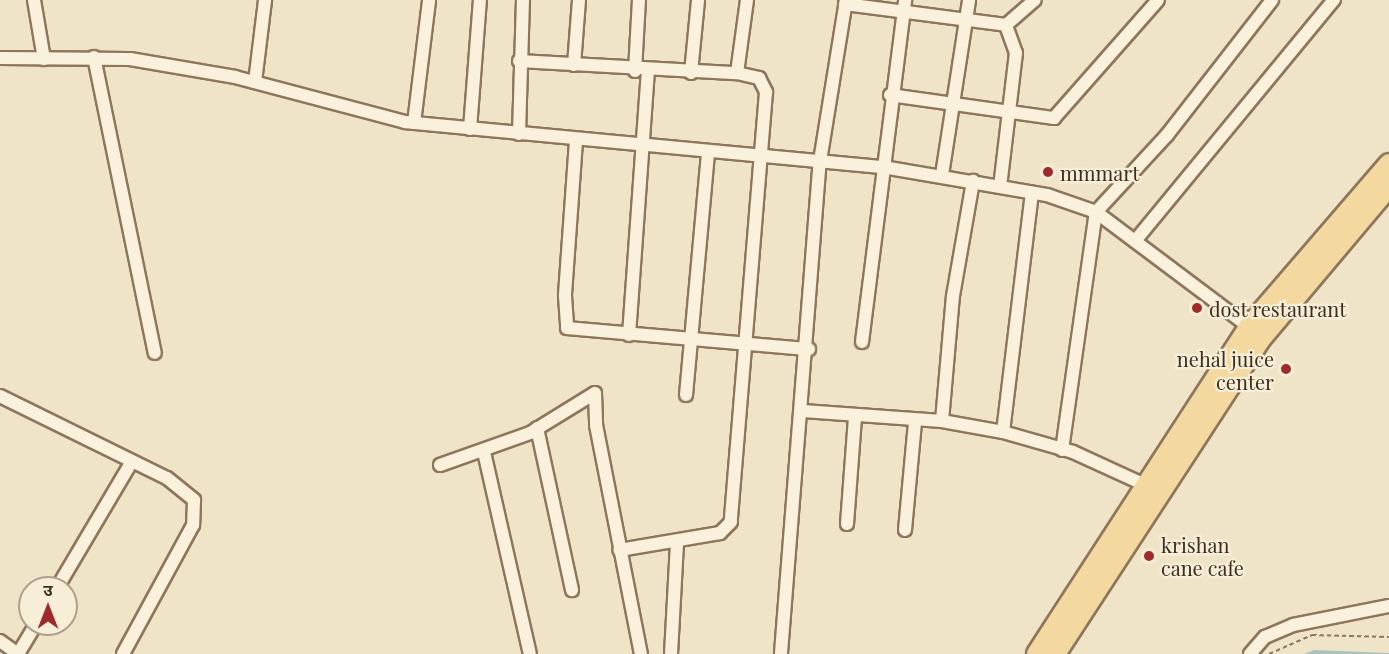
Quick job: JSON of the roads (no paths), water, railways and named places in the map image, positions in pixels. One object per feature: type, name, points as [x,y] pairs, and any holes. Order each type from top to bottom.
[{"type":"main road","points":[[1037,654],[1145,484],[1255,332],[1389,164]]},
{"type":"main road","points":[[1054,654],[1255,332],[1389,186]]},
{"type":"street","points":[[34,0],[44,59]]},
{"type":"street","points":[[255,82],[265,0]]},
{"type":"street","points":[[414,123],[429,0]]},
{"type":"street","points":[[470,129],[480,0]]},
{"type":"street","points":[[519,134],[519,61],[523,0]]},
{"type":"street","points":[[573,64],[579,0]]},
{"type":"street","points":[[629,335],[644,147],[639,0]]},
{"type":"street","points":[[691,73],[698,0]]},
{"type":"street","points":[[737,73],[747,0]]},
{"type":"street","points":[[862,342],[890,95],[905,0]]},
{"type":"street","points":[[942,175],[969,0]]},
{"type":"street","points":[[783,654],[809,349],[820,161],[846,2],[903,14],[1006,25],[1035,0]]},
{"type":"street","points":[[890,95],[1010,114],[1062,114],[1158,0]]},
{"type":"street","points":[[1062,450],[1096,212],[1167,135],[1272,0]]},
{"type":"street","points":[[1135,241],[1334,0]]},
{"type":"street","points":[[1000,188],[1016,53],[1006,25]]},
{"type":"street","points":[[94,57],[155,353]]},
{"type":"street","points":[[0,58],[94,57],[255,82],[414,123],[576,141],[883,167],[942,175],[1000,188],[1032,192],[1096,212],[1255,332]]},
{"type":"street","points":[[519,61],[573,64],[642,72],[737,73],[764,82],[749,345],[731,522],[720,533],[619,550]]},
{"type":"street","points":[[576,141],[565,323],[577,330],[809,349]]},
{"type":"street","points":[[686,395],[708,153]]},
{"type":"street","points":[[942,421],[953,296],[973,181]]},
{"type":"street","points":[[1003,432],[1032,192]]},
{"type":"street","points":[[440,465],[484,452],[537,428],[595,393],[619,550],[641,654]]},
{"type":"street","points":[[0,396],[132,460],[182,489],[194,500],[196,513],[123,654]]},
{"type":"street","points":[[803,411],[915,422],[942,421],[1003,432],[1062,450],[1145,484]]},
{"type":"street","points":[[847,524],[855,417]]},
{"type":"street","points":[[905,530],[915,422]]},
{"type":"street","points":[[537,428],[572,590]]},
{"type":"street","points":[[484,452],[530,654]]},
{"type":"street","points":[[64,576],[132,460]]},
{"type":"street","points":[[671,654],[677,542]]},
{"type":"street","points":[[1250,654],[1265,637],[1293,625],[1389,606]]},
{"type":"street","points":[[0,641],[18,654],[29,636]]},
{"type":"water","points":[[1314,650],[1389,653],[1389,654],[1304,654]]},
{"type":"place","name":"mmmart","points":[[1048,172]]},
{"type":"place","name":"dost restaurant","points":[[1197,308]]},
{"type":"place","name":"nehal juice center","points":[[1286,369]]},
{"type":"place","name":"krishan cane cafe","points":[[1149,556]]}]
